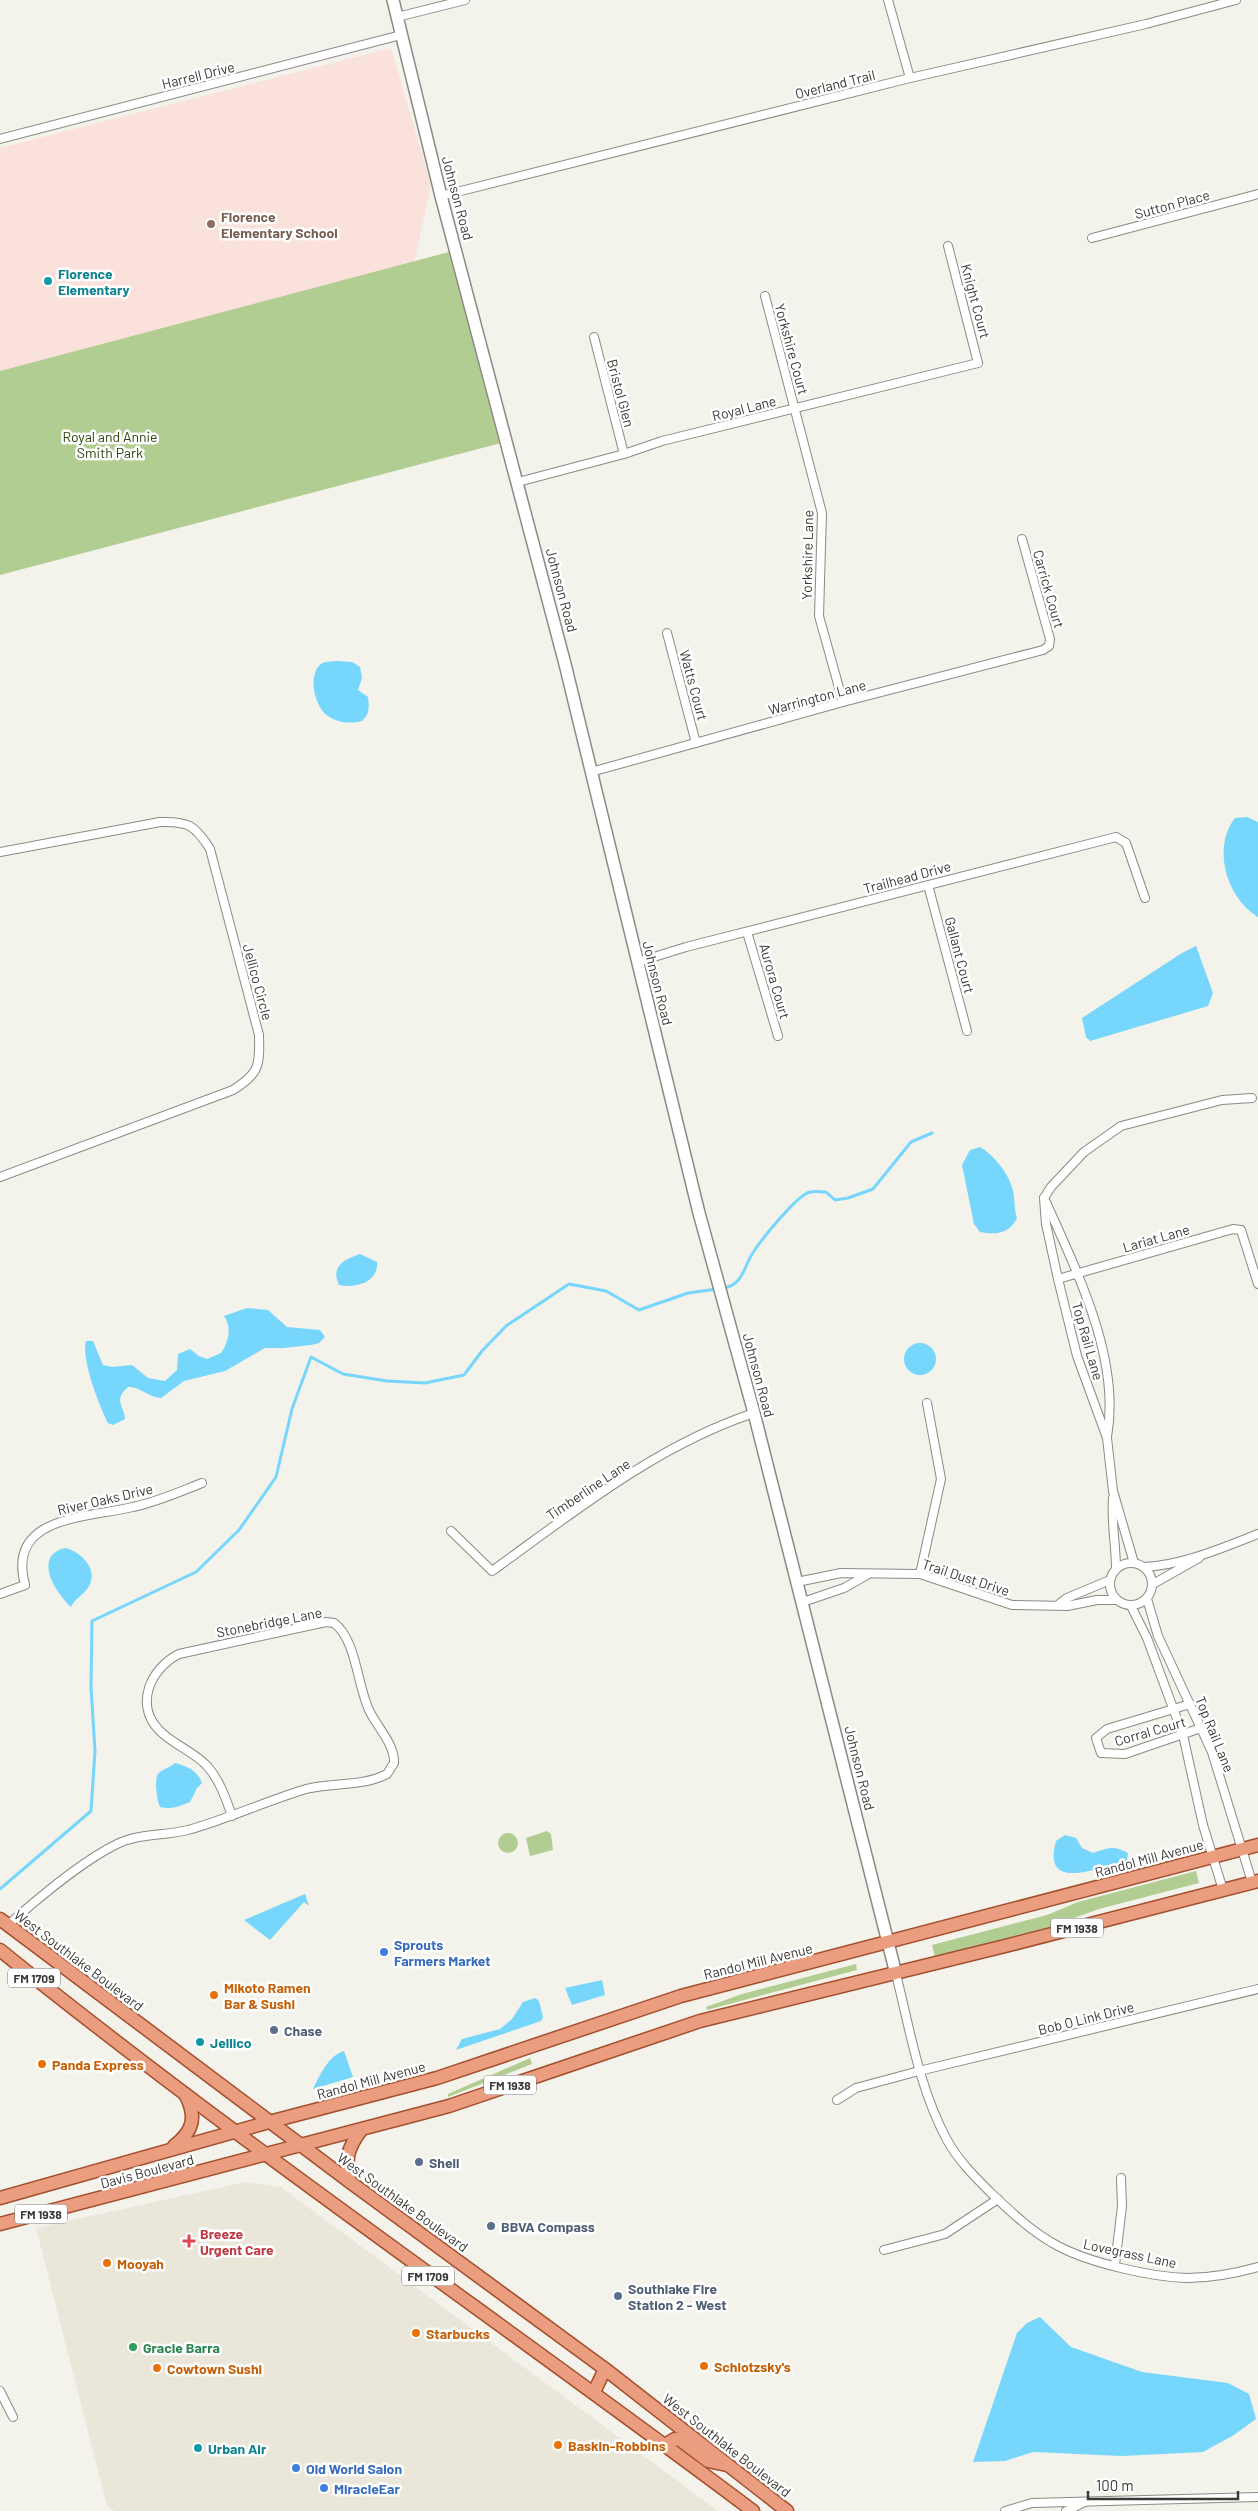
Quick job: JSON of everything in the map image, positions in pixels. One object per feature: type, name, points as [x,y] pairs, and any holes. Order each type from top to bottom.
[{"type":"main road","name":"Randol Mill Avenue","points":[[269,2122],[437,2078],[681,1996],[1258,1844]]},
{"type":"main road","name":"FM 1938","points":[[302,2145],[449,2106],[700,2021],[896,1974],[1255,1882]]},
{"type":"main road","name":"West Southlake Boulevard","points":[[4,1922],[269,2122],[605,2370],[787,2511]]},
{"type":"main road","name":"FM 1709","points":[[0,1950],[68,2005],[236,2131],[265,2155],[421,2270],[594,2392],[753,2511]]},
{"type":"main road","points":[[169,2150],[186,2136],[191,2126],[189,2102],[184,2092]]},
{"type":"main road","name":"Davis Boulevard","points":[[0,2198],[269,2122]]},
{"type":"main road","points":[[350,2182],[346,2164],[352,2143],[361,2130]]},
{"type":"main road","name":"Davis Boulevard","points":[[0,2224],[302,2145]]},
{"type":"main road","points":[[594,2392],[605,2370]]},
{"type":"main road","points":[[665,2445],[675,2439],[680,2440],[708,2461],[729,2465]]},
{"type":"street","name":"Johnson Road","points":[[393,0],[441,196],[518,482],[592,772],[716,1276],[798,1582],[896,1974]]},
{"type":"street","points":[[397,17],[465,0]]},
{"type":"street","points":[[888,0],[910,78]]},
{"type":"street","name":"Overland Trail","points":[[441,196],[910,78],[1146,24],[1236,0]]},
{"type":"street","name":"Harrell Drive","points":[[0,139],[402,34]]},
{"type":"street","name":"Sutton Place","points":[[1092,238],[1258,194]]},
{"type":"street","name":"Knight Court","points":[[948,246],[978,363]]},
{"type":"street","name":"Yorkshire Court","points":[[765,296],[796,408]]},
{"type":"street","name":"Bristol Glen","points":[[594,337],[624,454]]},
{"type":"street","name":"Royal Lane","points":[[518,482],[624,454],[662,441],[978,363]]},
{"type":"street","name":"Yorkshire Lane","points":[[796,408],[822,513],[819,616],[843,702]]},
{"type":"street","name":"Carrick Court","points":[[1022,539],[1050,639],[1050,646]]},
{"type":"street","name":"Watts Court","points":[[667,632],[696,743]]},
{"type":"street","name":"Warrington Lane","points":[[592,772],[1050,646]]},
{"type":"street","name":"Jellico Circle","points":[[0,852],[160,822],[182,821],[199,831],[210,849],[259,1036],[260,1057],[252,1077],[232,1090],[0,1177]]},
{"type":"street","name":"Trailhead Drive","points":[[638,962],[1116,837],[1126,842],[1145,898]]},
{"type":"street","name":"Gallant Court","points":[[928,885],[967,1031]]},
{"type":"street","name":"Aurora Court","points":[[747,932],[778,1036]]},
{"type":"street","points":[[1044,1198],[1051,1187],[1084,1152],[1121,1126],[1222,1100],[1252,1098]]},
{"type":"street","name":"Top Rail Lane","points":[[1044,1198],[1078,1273],[1103,1347],[1111,1415],[1107,1438]]},
{"type":"street","name":"Top Rail Lane","points":[[1044,1198],[1046,1224],[1058,1279],[1078,1356],[1107,1438],[1113,1491],[1134,1563]]},
{"type":"street","name":"Lariat Lane","points":[[1078,1273],[1233,1230],[1241,1230],[1258,1284]]},
{"type":"street","points":[[1058,1279],[1078,1273]]},
{"type":"street","points":[[920,1574],[941,1479],[927,1403]]},
{"type":"street","name":"Timberline Lane","points":[[451,1531],[492,1571],[634,1472],[716,1426],[754,1413]]},
{"type":"street","name":"River Oaks Drive","points":[[0,1594],[25,1585],[22,1572],[24,1557],[28,1545],[41,1530],[57,1522],[134,1507],[202,1483]]},
{"type":"street","name":"Top Rail Lane","points":[[1113,1491],[1111,1515],[1116,1545],[1116,1569]]},
{"type":"street","points":[[1223,1890],[1203,1825],[1183,1735],[1147,1638],[1132,1606],[1116,1600],[1111,1592],[1110,1580],[1116,1569],[1123,1564],[1134,1563],[1144,1567],[1160,1566],[1210,1552],[1258,1534]]},
{"type":"street","points":[[1153,1584],[1210,1552]]},
{"type":"street","points":[[1132,1606],[1147,1599],[1153,1584],[1151,1576],[1144,1567]]},
{"type":"street","name":"Trail Dust Drive","points":[[798,1582],[841,1573],[894,1572],[920,1574],[1012,1605],[1058,1606],[1096,1600],[1116,1600]]},
{"type":"street","name":"Trail Dust Drive","points":[[803,1602],[844,1588],[867,1574]]},
{"type":"street","points":[[1058,1606],[1068,1598],[1110,1580]]},
{"type":"street","name":"Top Rail Lane","points":[[1147,1599],[1158,1636],[1212,1752],[1241,1849],[1255,1882]]},
{"type":"street","name":"Stonebridge Lane","points":[[4,1922],[115,1845],[133,1838],[178,1832],[232,1816],[307,1789],[353,1784],[382,1777],[392,1769],[394,1757],[392,1749],[369,1710],[346,1638],[334,1623],[326,1622],[179,1654],[161,1665],[155,1673],[147,1695],[153,1723],[170,1739],[190,1751],[209,1768],[225,1797],[232,1816]]},
{"type":"street","name":"Corral Court","points":[[1190,1704],[1107,1729],[1096,1738],[1101,1753],[1125,1754],[1201,1728]]},
{"type":"street","name":"Lovegrass Lane","points":[[896,1974],[919,2071],[936,2117],[948,2142],[968,2170],[1034,2232],[1080,2256],[1115,2265],[1187,2278],[1212,2276],[1258,2267]]},
{"type":"street","name":"Bob O Link Drive","points":[[837,2100],[856,2088],[919,2071],[1258,1988]]},
{"type":"street","points":[[1115,2265],[1122,2206],[1121,2178]]},
{"type":"street","points":[[884,2250],[945,2234],[998,2199]]},
{"type":"street","points":[[0,2391],[14,2417]]},
{"type":"street","points":[[1005,2511],[1032,2503],[1258,2496]]},
{"type":"street","points":[[1066,2511],[1090,2500]]},
{"type":"shaded area","name":"Florence Elementary School","points":[[391,48],[431,185],[414,263],[0,371],[0,148]]},
{"type":"shaded area","points":[[246,2182],[281,2187],[718,2511],[114,2511],[107,2506],[36,2228]]},
{"type":"green space","name":"Royal and Annie Smith Park","points":[[449,252],[501,443],[0,575],[0,371]]},
{"type":"green space","points":[[547,1831],[551,1834],[553,1850],[530,1856],[526,1838]]},
{"type":"green space","points":[[508,1833],[515,1836],[518,1843],[515,1850],[508,1853],[501,1850],[498,1843],[501,1836]]},
{"type":"green space","points":[[1196,1871],[1199,1883],[1099,1909],[1046,1928],[935,1957],[932,1945],[1047,1915],[1078,1902]]},
{"type":"green space","points":[[856,1964],[857,1970],[707,2010],[706,2007],[742,1994]]},
{"type":"green space","points":[[530,2058],[532,2064],[448,2097],[448,2094]]},
{"type":"water","points":[[336,661],[352,662],[360,667],[362,678],[358,690],[368,697],[369,704],[368,713],[362,721],[349,723],[336,720],[323,712],[319,706],[314,691],[314,676],[321,664]]},
{"type":"water","points":[[1247,817],[1258,822],[1258,917],[1238,898],[1226,871],[1224,857],[1224,843],[1228,830],[1235,818]]},
{"type":"water","points":[[1196,946],[1213,993],[1208,1006],[1090,1041],[1086,1037],[1082,1018],[1182,953]]},
{"type":"water","points":[[980,1147],[1001,1166],[1009,1178],[1013,1191],[1017,1218],[1010,1227],[1002,1232],[980,1232],[974,1224],[962,1165],[970,1150]]},
{"type":"water","points":[[360,1254],[377,1262],[377,1269],[374,1275],[359,1285],[339,1285],[336,1273],[340,1264]]},
{"type":"water","points":[[247,1308],[268,1310],[287,1327],[320,1330],[325,1337],[319,1343],[311,1345],[265,1348],[225,1371],[184,1381],[161,1398],[152,1396],[137,1388],[128,1387],[120,1399],[125,1419],[113,1425],[108,1423],[88,1370],[85,1349],[86,1341],[93,1341],[103,1365],[112,1367],[132,1365],[148,1378],[165,1381],[177,1370],[178,1354],[190,1349],[207,1359],[221,1353],[226,1344],[229,1329],[224,1316]]},
{"type":"water","points":[[920,1343],[932,1347],[936,1359],[932,1371],[920,1375],[908,1371],[904,1359],[908,1347]]},
{"type":"water","points":[[65,1548],[82,1557],[92,1573],[89,1586],[71,1607],[59,1593],[50,1575],[48,1566],[55,1552]]},
{"type":"water","points":[[175,1763],[192,1770],[198,1775],[202,1783],[197,1788],[190,1802],[172,1808],[160,1807],[156,1790],[158,1774]]},
{"type":"water","points":[[1065,1835],[1076,1838],[1082,1848],[1093,1853],[1111,1848],[1123,1850],[1128,1853],[1127,1860],[1118,1864],[1081,1872],[1065,1872],[1059,1869],[1055,1863],[1054,1854],[1056,1841]]},
{"type":"water","points":[[305,1894],[309,1906],[304,1902],[270,1940],[244,1920]]},
{"type":"water","points":[[602,1980],[605,1995],[572,2005],[565,1988]]},
{"type":"water","points":[[535,1998],[539,2001],[543,2017],[541,2021],[456,2050],[462,2039],[500,2029],[512,2019],[523,2002]]},
{"type":"water","points":[[344,2051],[353,2077],[313,2089],[329,2061]]},
{"type":"water","points":[[1040,2317],[1071,2347],[1142,2372],[1228,2383],[1249,2394],[1256,2419],[1234,2435],[1203,2452],[1122,2456],[1033,2452],[1005,2461],[973,2462],[1017,2333],[1027,2323]]},
{"type":"waterway","points":[[723,1288],[730,1286],[739,1279],[764,1237],[797,1200],[810,1192],[826,1192],[835,1200],[848,1198],[873,1189],[911,1142],[932,1133]]},
{"type":"waterway","points":[[0,1889],[91,1811],[95,1751],[91,1687],[92,1621],[196,1572],[239,1530],[276,1477],[292,1409],[311,1357],[343,1374],[387,1381],[425,1383],[464,1375],[482,1351],[506,1326],[569,1284],[606,1291],[639,1310],[688,1293],[717,1289]]},
{"type":"place","name":"Florence Elementary School","points":[[211,224]]},
{"type":"place","name":"Florence Elementary","points":[[48,281]]},
{"type":"place","name":"Sprouts Farmers Market","points":[[384,1952]]},
{"type":"place","name":"Mikoto Ramen Bar & Sushi","points":[[214,1995]]},
{"type":"place","name":"Chase","points":[[274,2030]]},
{"type":"place","name":"Jellico","points":[[200,2042]]},
{"type":"place","name":"Panda Express","points":[[42,2064]]},
{"type":"place","name":"Shell","points":[[419,2162]]},
{"type":"place","name":"BBVA Compass","points":[[491,2226]]},
{"type":"place","name":"Breeze Urgent Care","points":[[189,2241]]},
{"type":"place","name":"Mooyah","points":[[107,2263]]},
{"type":"place","name":"Southlake Fire Station 2 - West","points":[[618,2296]]},
{"type":"place","name":"Starbucks","points":[[416,2333]]},
{"type":"place","name":"Gracie Barra","points":[[133,2347]]},
{"type":"place","name":"Schlotzsky's","points":[[704,2366]]},
{"type":"place","name":"Cowtown Sushi","points":[[157,2368]]},
{"type":"place","name":"Baskin-Robbins","points":[[558,2445]]},
{"type":"place","name":"Urban Air","points":[[198,2448]]},
{"type":"place","name":"Old World Salon","points":[[296,2468]]},
{"type":"place","name":"MiracleEar","points":[[324,2488]]}]
